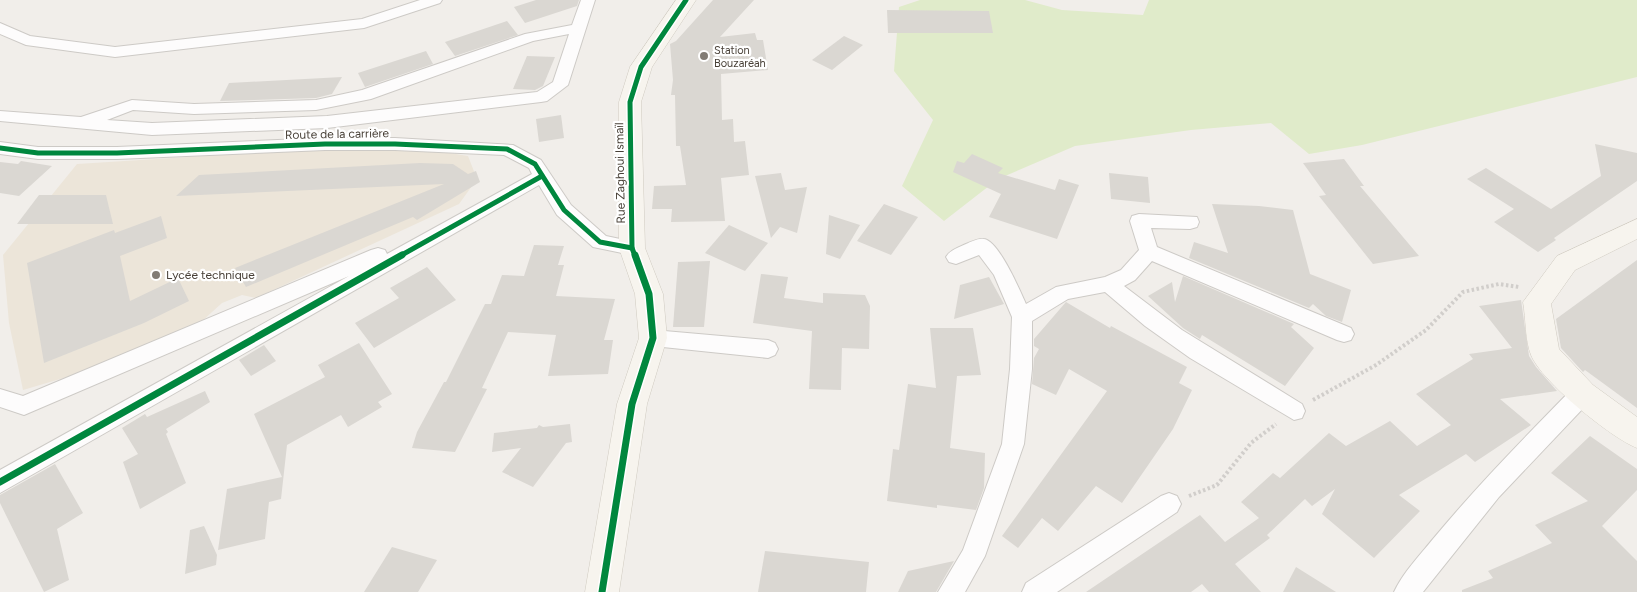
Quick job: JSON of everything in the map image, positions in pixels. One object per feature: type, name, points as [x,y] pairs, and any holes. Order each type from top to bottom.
[{"type":"street","points":[[0,28],[26,40],[115,52],[364,23],[435,0]]},
{"type":"street","points":[[0,116],[152,129],[327,122],[541,97],[560,86],[588,0]]},
{"type":"street","name":"Rue Zaghoui Ismaïl","points":[[602,592],[632,404],[653,338],[649,294],[632,248],[630,102],[640,67],[680,4]]},
{"type":"street","points":[[81,123],[132,105],[194,109],[316,105],[365,95],[530,37],[579,28]]},
{"type":"street","name":"Route de la carrière","points":[[0,148],[38,153],[107,153],[325,144],[395,144],[507,149],[535,164],[564,210],[600,242],[632,248]]},
{"type":"street","points":[[0,482],[542,176]]},
{"type":"street","points":[[0,412],[24,406],[475,214]]},
{"type":"street","points":[[1190,222],[1139,221],[1149,252],[1344,334]]},
{"type":"street","points":[[1637,228],[1566,262],[1537,302],[1545,354],[1582,394],[1637,434]]},
{"type":"street","points":[[951,592],[973,556],[1013,444],[1021,370],[1022,317],[1002,272],[982,245],[956,257]]},
{"type":"street","points":[[1022,317],[1063,292],[1109,284],[1128,275],[1149,252]]},
{"type":"street","points":[[1109,284],[1134,308],[1182,343],[1294,411]]},
{"type":"street","points":[[267,304],[321,300]]},
{"type":"street","points":[[653,338],[768,350]]},
{"type":"street","points":[[1407,592],[1441,545],[1489,489],[1582,394]]},
{"type":"street","points":[[0,398],[24,406]]},
{"type":"street","points":[[1035,592],[1170,504]]},
{"type":"path","points":[[1170,504],[1217,485],[1251,442],[1294,411],[1376,365],[1426,330],[1463,292],[1499,284],[1545,292]]},
{"type":"shaded area","name":"Lycée technique","points":[[395,144],[468,156],[477,179],[459,204],[256,298],[242,295],[222,303],[201,322],[77,374],[23,390],[9,323],[3,255],[77,164]]},
{"type":"green space","points":[[920,0],[1025,0],[1062,10],[1143,15],[1149,0],[1637,0],[1637,77],[1362,145],[1309,154],[1271,123],[1191,130],[1075,146],[998,179],[944,221],[902,186],[933,120],[894,71],[899,7]]},
{"type":"building","points":[[536,0],[579,0],[577,6],[525,23],[514,7]]},
{"type":"building","points":[[713,0],[754,0],[720,37],[755,33],[757,40],[763,40],[768,70],[721,74],[722,120],[733,119],[734,142],[745,141],[749,175],[721,178],[725,221],[671,222],[672,209],[652,209],[654,186],[686,185],[680,146],[676,146],[675,95],[671,95],[673,80],[670,44],[676,41]]},
{"type":"building","points":[[887,10],[989,11],[993,33],[888,33]]},
{"type":"building","points":[[507,21],[518,35],[455,56],[445,42]]},
{"type":"building","points":[[844,36],[863,45],[832,70],[812,60]]},
{"type":"building","points":[[426,51],[433,64],[365,87],[358,73]]},
{"type":"building","points":[[527,56],[555,57],[543,86],[535,90],[513,89]]},
{"type":"building","points":[[342,77],[332,94],[316,98],[220,101],[229,83]]},
{"type":"building","points":[[561,115],[564,138],[539,142],[536,119]]},
{"type":"building","points":[[1595,144],[1637,153],[1637,181],[1554,238],[1556,240],[1538,252],[1494,222],[1514,209],[1467,179],[1486,168],[1551,209],[1601,176]]},
{"type":"building","points":[[972,154],[1003,168],[998,173],[1055,190],[1059,179],[1079,185],[1057,239],[989,217],[1001,194],[953,172],[957,161],[964,163]]},
{"type":"building","points":[[1344,159],[1364,186],[1360,186],[1419,256],[1373,264],[1319,196],[1326,195],[1303,163]]},
{"type":"building","points":[[21,161],[52,166],[19,196],[0,193],[0,162],[18,164]]},
{"type":"building","points":[[420,163],[453,164],[468,174],[476,171],[480,182],[417,220],[413,217],[246,287],[235,268],[444,184],[176,196],[199,175]]},
{"type":"building","points":[[781,173],[785,190],[807,187],[797,233],[780,227],[771,238],[755,176]]},
{"type":"building","points":[[1109,173],[1148,177],[1150,203],[1111,199]]},
{"type":"building","points":[[39,195],[106,195],[113,224],[17,224]]},
{"type":"building","points":[[884,204],[918,217],[891,255],[857,241]]},
{"type":"building","points":[[1212,204],[1293,210],[1310,274],[1351,290],[1342,322],[1326,316],[1313,304],[1309,308],[1189,258],[1194,242],[1228,253]]},
{"type":"building","points":[[829,215],[860,225],[840,259],[826,254]]},
{"type":"building","points":[[161,216],[167,238],[120,256],[130,301],[178,278],[189,301],[144,323],[44,363],[27,263],[114,230],[115,233]]},
{"type":"building","points":[[729,225],[768,243],[745,271],[705,253]]},
{"type":"building","points":[[534,245],[564,246],[558,265],[564,265],[556,296],[615,299],[604,340],[613,340],[608,374],[548,376],[556,335],[508,332],[482,388],[487,389],[455,452],[412,448],[417,432],[444,382],[446,382],[485,304],[491,304],[502,275],[524,276]]},
{"type":"building","points":[[1637,260],[1637,408],[1585,370],[1583,372],[1561,348],[1556,319]]},
{"type":"building","points":[[710,261],[704,327],[673,327],[678,262]]},
{"type":"building","points":[[427,267],[456,300],[374,348],[355,323],[399,298],[390,288]]},
{"type":"building","points":[[761,274],[788,277],[784,298],[823,303],[823,293],[865,295],[870,306],[869,349],[842,348],[841,390],[809,389],[812,331],[753,323]]},
{"type":"building","points":[[1183,276],[1294,324],[1291,327],[1314,348],[1285,386],[1202,335],[1200,339],[1183,328],[1148,296],[1172,282],[1175,302]]},
{"type":"building","points":[[989,277],[1004,304],[954,319],[960,285]]},
{"type":"building","points":[[1521,300],[1529,356],[1557,391],[1500,399],[1531,425],[1475,462],[1466,454],[1399,495],[1420,511],[1374,558],[1322,514],[1335,489],[1312,506],[1305,499],[1267,535],[1270,538],[1235,564],[1261,592],[1209,592],[1202,584],[1191,592],[1086,592],[1200,515],[1225,542],[1259,518],[1241,502],[1273,473],[1280,478],[1329,433],[1346,446],[1390,421],[1417,446],[1451,425],[1416,394],[1473,359],[1469,354],[1512,348],[1479,306]]},
{"type":"building","points":[[1066,302],[1110,328],[1111,326],[1187,367],[1179,383],[1192,390],[1173,429],[1122,503],[1096,486],[1058,531],[1042,518],[1018,548],[1002,536],[1107,391],[1069,369],[1056,395],[1032,384],[1034,358],[1039,349],[1034,346],[1034,339]]},
{"type":"building","points":[[930,328],[973,328],[981,375],[957,376],[950,448],[985,453],[984,488],[976,510],[937,505],[937,508],[887,501],[893,449],[899,450],[908,384],[936,388]]},
{"type":"building","points":[[359,343],[392,394],[378,402],[382,407],[348,427],[341,415],[287,445],[281,499],[269,502],[265,539],[218,550],[227,489],[282,477],[254,414],[325,377],[318,365]]},
{"type":"building","points":[[264,345],[276,361],[251,376],[239,360]]},
{"type":"building","points":[[205,391],[210,402],[166,429],[168,432],[166,434],[186,483],[140,509],[123,462],[138,454],[122,428],[145,414],[147,417]]},
{"type":"building","points":[[570,424],[572,442],[566,443],[533,487],[502,472],[521,448],[492,452],[494,433],[537,428],[539,425],[543,427]]},
{"type":"building","points":[[1590,436],[1637,469],[1637,490],[1602,526],[1637,561],[1637,592],[1462,592],[1462,590],[1493,578],[1488,571],[1552,543],[1535,525],[1588,501],[1551,473]]},
{"type":"building","points":[[55,464],[83,513],[57,529],[69,580],[44,592],[0,503],[0,495]]},
{"type":"building","points":[[204,526],[217,555],[216,565],[185,574],[190,530]]},
{"type":"building","points":[[392,547],[437,560],[418,592],[364,592]]},
{"type":"building","points":[[765,551],[869,562],[866,592],[758,592]]},
{"type":"building","points":[[954,561],[936,592],[898,592],[908,571]]},
{"type":"building","points":[[1296,567],[1336,592],[1283,592]]},
{"type":"cycle path","points":[[602,592],[632,404],[653,338],[649,294],[632,248],[630,102],[641,67],[686,0]]},
{"type":"cycle path","points":[[0,148],[38,153],[117,153],[325,144],[395,144],[507,149],[535,164],[564,210],[600,242],[632,248]]},
{"type":"cycle path","points":[[0,482],[542,176]]},
{"type":"place","name":"Station Bouzaréah","points":[[704,56]]},
{"type":"place","name":"Lycée technique","points":[[156,275]]}]
